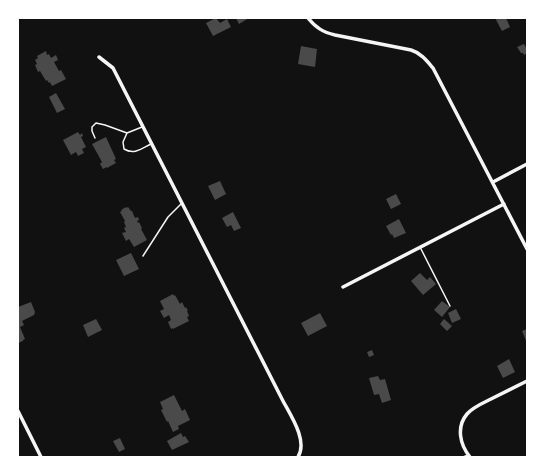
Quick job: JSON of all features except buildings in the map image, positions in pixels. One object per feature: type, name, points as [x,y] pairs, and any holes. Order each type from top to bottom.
[{"type":"street","points":[[308,18],[323,32],[335,36],[411,50],[426,59],[434,68],[527,249]]},
{"type":"street","points":[[99,57],[112,68],[284,401],[301,441],[302,448],[298,457]]},
{"type":"street","points":[[493,182],[527,164]]},
{"type":"street","points":[[343,286],[504,204]]},
{"type":"street","points":[[469,456],[461,440],[460,432],[462,422],[467,414],[475,407],[527,381]]},
{"type":"street","points":[[18,411],[41,457]]},
{"type":"lane","points":[[95,138],[92,127],[96,123],[127,133],[142,127]]},
{"type":"lane","points":[[127,133],[123,142],[124,149],[129,152],[135,152],[151,144]]},
{"type":"lane","points":[[143,256],[168,217],[182,203]]},
{"type":"lane","points":[[420,247],[450,306]]},
{"type":"lane","points":[[463,457],[469,456]]}]
